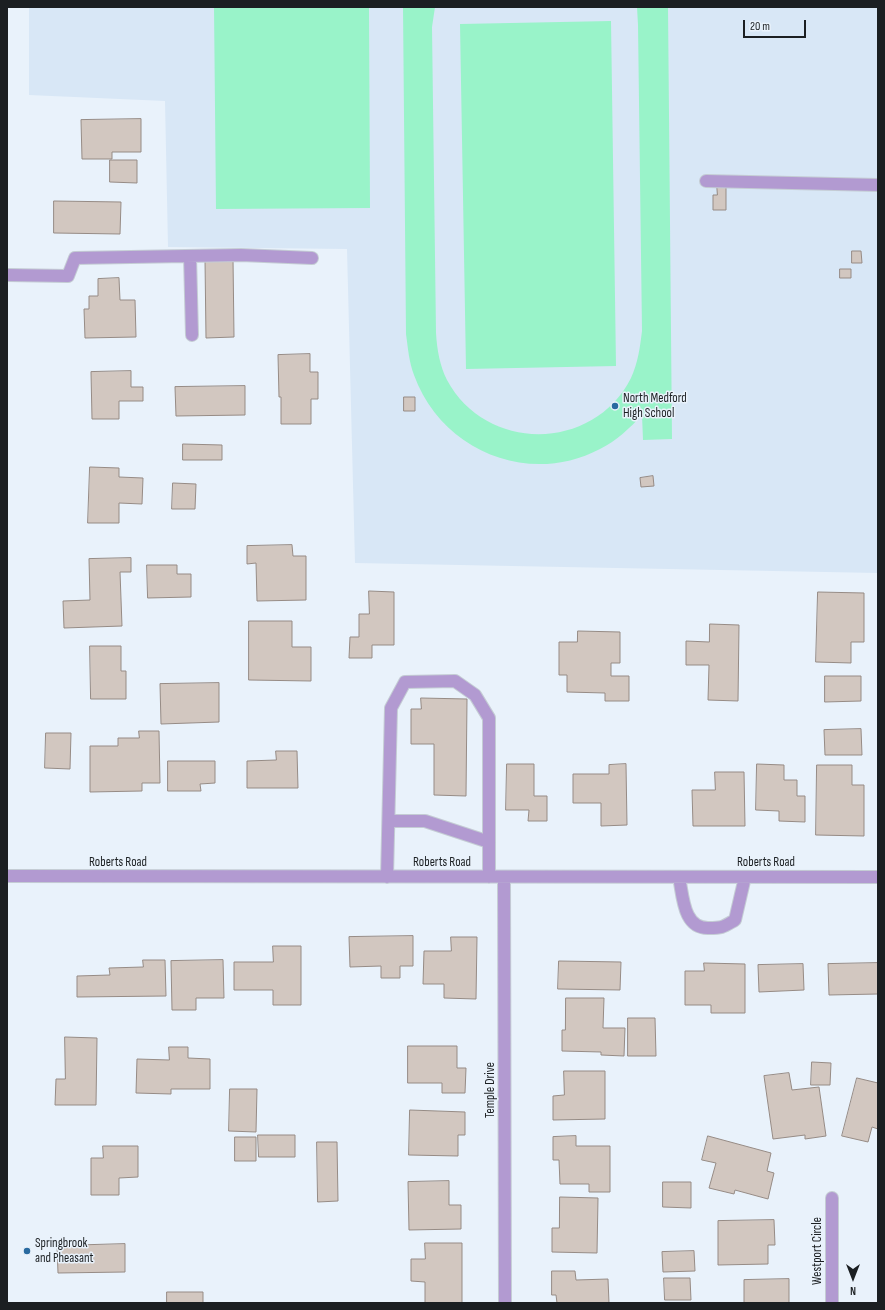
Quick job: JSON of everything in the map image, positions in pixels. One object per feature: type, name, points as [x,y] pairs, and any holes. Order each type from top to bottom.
[{"type":"street","points":[[706,181],[878,185]]},
{"type":"street","points":[[7,275],[68,276],[75,258],[241,255],[312,258]]},
{"type":"street","points":[[190,256],[192,335]]},
{"type":"street","points":[[387,877],[391,708],[405,682],[455,682],[475,695],[489,718],[489,877]]},
{"type":"street","points":[[388,821],[425,821],[489,842]]},
{"type":"street","name":"Roberts Road","points":[[7,876],[878,877]]},
{"type":"street","name":"Temple Drive","points":[[504,877],[505,1303]]},
{"type":"street","points":[[679,877],[684,907],[690,921],[702,929],[722,928],[735,920],[745,877]]},
{"type":"street","name":"Westport Circle","points":[[832,1198],[832,1303]]},
{"type":"shaded area","name":"North Medford High School","points":[[29,7],[878,7],[878,573],[355,563],[347,249],[168,247],[165,101],[29,95]]},
{"type":"green space","points":[[214,7],[369,7],[370,208],[216,209]]},
{"type":"green space","points":[[403,7],[435,7],[432,27],[436,333],[442,369],[447,380],[465,404],[487,421],[513,431],[540,434],[567,430],[592,420],[614,402],[631,378],[635,367],[642,331],[637,7],[668,7],[672,439],[643,440],[642,415],[612,442],[600,449],[572,460],[544,464],[517,462],[490,454],[466,441],[444,424],[427,401],[412,370],[406,334]]},
{"type":"green space","points":[[611,21],[616,366],[466,369],[460,24]]},
{"type":"building","points":[[141,119],[141,152],[112,152],[112,159],[82,159],[81,120]]},
{"type":"building","points":[[110,160],[137,160],[137,183],[110,182]]},
{"type":"building","points":[[717,184],[726,184],[726,210],[713,210],[713,195],[717,195]]},
{"type":"building","points":[[54,201],[121,202],[120,234],[54,233]]},
{"type":"building","points":[[852,251],[861,251],[862,263],[852,263]]},
{"type":"building","points":[[233,258],[234,337],[206,338],[205,259]]},
{"type":"building","points":[[840,269],[851,269],[851,278],[840,278]]},
{"type":"building","points":[[119,278],[120,300],[135,300],[136,337],[85,338],[84,309],[89,309],[89,296],[98,296],[98,279]]},
{"type":"building","points":[[310,354],[310,372],[318,372],[318,399],[311,399],[311,424],[281,424],[278,355]]},
{"type":"building","points":[[131,371],[131,387],[143,387],[143,401],[119,401],[119,419],[92,419],[91,372]]},
{"type":"building","points":[[245,386],[245,415],[176,416],[175,387]]},
{"type":"building","points":[[404,397],[415,397],[415,411],[404,411]]},
{"type":"building","points":[[183,444],[222,445],[222,460],[183,460]]},
{"type":"building","points":[[90,467],[119,468],[119,477],[143,478],[142,504],[119,503],[119,523],[88,523]]},
{"type":"building","points":[[653,476],[654,486],[641,487],[640,478]]},
{"type":"building","points":[[173,483],[196,484],[195,509],[172,509]]},
{"type":"building","points":[[292,545],[293,556],[306,556],[306,600],[257,601],[256,563],[247,564],[247,546]]},
{"type":"building","points":[[131,558],[131,572],[120,572],[122,626],[64,628],[63,601],[90,600],[89,559]]},
{"type":"building","points":[[147,565],[177,565],[177,574],[191,574],[191,597],[148,598]]},
{"type":"building","points":[[369,591],[394,592],[394,645],[372,645],[372,658],[349,658],[350,637],[359,637],[359,614],[369,614]]},
{"type":"building","points":[[818,592],[864,593],[864,642],[851,642],[851,663],[816,662]]},
{"type":"building","points":[[249,621],[292,621],[292,647],[311,647],[311,681],[249,680]]},
{"type":"building","points":[[710,624],[739,625],[738,701],[708,700],[709,665],[686,665],[686,641],[709,642]]},
{"type":"building","points":[[578,631],[620,632],[620,663],[611,663],[611,676],[629,676],[629,701],[605,701],[605,693],[567,692],[567,675],[559,675],[559,642],[577,642]]},
{"type":"building","points":[[90,646],[121,646],[121,671],[126,671],[126,699],[91,699]]},
{"type":"building","points":[[825,676],[861,676],[861,701],[825,702]]},
{"type":"building","points":[[219,683],[219,722],[161,724],[160,684]]},
{"type":"building","points":[[421,698],[467,699],[466,796],[434,795],[434,744],[411,744],[411,709],[421,709]]},
{"type":"building","points":[[861,729],[862,755],[825,755],[824,730]]},
{"type":"building","points":[[139,731],[159,731],[160,783],[142,783],[142,791],[90,792],[90,746],[118,746],[118,738],[139,738]]},
{"type":"building","points":[[46,733],[71,733],[70,769],[45,768]]},
{"type":"building","points":[[276,751],[297,751],[298,788],[247,788],[247,761],[276,760]]},
{"type":"building","points":[[168,761],[215,761],[215,783],[200,784],[201,791],[168,791]]},
{"type":"building","points":[[507,764],[534,764],[534,796],[547,796],[547,821],[528,821],[529,810],[506,810]]},
{"type":"building","points":[[626,764],[627,825],[601,826],[601,803],[573,803],[573,774],[609,774],[609,765]]},
{"type":"building","points":[[757,764],[784,765],[784,780],[797,780],[797,796],[805,796],[805,822],[779,821],[779,811],[756,810]]},
{"type":"building","points":[[817,765],[852,765],[852,785],[864,785],[864,836],[816,835]]},
{"type":"building","points":[[715,772],[744,772],[745,826],[693,826],[692,790],[715,790]]},
{"type":"building","points":[[413,936],[413,966],[400,966],[400,978],[381,978],[381,966],[350,967],[349,937]]},
{"type":"building","points":[[451,937],[477,937],[476,999],[444,998],[444,984],[423,984],[424,951],[451,951]]},
{"type":"building","points":[[273,946],[301,946],[301,1005],[273,1005],[273,990],[234,990],[234,962],[273,962]]},
{"type":"building","points":[[143,960],[165,960],[166,996],[77,997],[77,976],[110,975],[109,968],[143,967]]},
{"type":"building","points":[[223,960],[224,998],[196,998],[196,1010],[172,1010],[171,961]]},
{"type":"building","points":[[559,961],[621,962],[620,990],[558,989]]},
{"type":"building","points":[[704,963],[745,964],[745,1013],[711,1013],[711,1005],[685,1005],[685,971],[704,971]]},
{"type":"building","points":[[878,963],[878,994],[829,995],[828,964]]},
{"type":"building","points":[[803,964],[804,990],[759,992],[758,965]]},
{"type":"building","points":[[566,998],[604,998],[603,1028],[625,1028],[624,1056],[601,1055],[601,1052],[562,1051],[562,1030],[565,1030]]},
{"type":"building","points":[[628,1018],[655,1018],[656,1056],[628,1056]]},
{"type":"building","points":[[65,1037],[97,1038],[96,1105],[55,1105],[56,1079],[65,1079]]},
{"type":"building","points":[[408,1046],[457,1046],[457,1068],[466,1068],[465,1093],[442,1093],[442,1083],[408,1083]]},
{"type":"building","points":[[169,1047],[188,1047],[188,1058],[210,1059],[210,1089],[171,1089],[171,1094],[136,1093],[137,1059],[169,1060]]},
{"type":"building","points":[[812,1062],[831,1063],[830,1085],[811,1085]]},
{"type":"building","points":[[564,1071],[605,1071],[605,1119],[553,1120],[553,1096],[564,1095]]},
{"type":"building","points":[[789,1073],[792,1090],[819,1087],[826,1136],[805,1139],[805,1135],[773,1139],[764,1076]]},
{"type":"building","points":[[857,1078],[878,1083],[878,1129],[872,1127],[868,1142],[842,1136]]},
{"type":"building","points":[[230,1089],[257,1089],[256,1132],[229,1131]]},
{"type":"building","points":[[410,1110],[465,1112],[465,1135],[458,1135],[458,1156],[409,1155]]},
{"type":"building","points":[[258,1135],[295,1135],[295,1157],[259,1157]]},
{"type":"building","points":[[576,1136],[576,1146],[610,1146],[610,1192],[589,1192],[589,1184],[560,1184],[559,1160],[553,1160],[553,1137]]},
{"type":"building","points":[[708,1136],[771,1153],[767,1171],[774,1173],[768,1199],[735,1190],[734,1194],[709,1188],[716,1163],[702,1160]]},
{"type":"building","points":[[235,1137],[256,1137],[256,1161],[235,1161]]},
{"type":"building","points":[[317,1142],[337,1142],[338,1201],[318,1202]]},
{"type":"building","points":[[103,1146],[138,1146],[138,1177],[119,1178],[119,1195],[91,1195],[91,1158],[103,1158]]},
{"type":"building","points":[[449,1181],[449,1205],[461,1205],[461,1229],[409,1230],[408,1182]]},
{"type":"building","points":[[663,1182],[691,1182],[691,1208],[663,1207]]},
{"type":"building","points":[[560,1197],[598,1198],[597,1253],[552,1252],[552,1228],[559,1228]]},
{"type":"building","points":[[774,1220],[775,1245],[768,1245],[768,1264],[718,1265],[718,1221]]},
{"type":"building","points":[[425,1243],[462,1243],[462,1303],[425,1303],[425,1282],[411,1281],[411,1259],[425,1259]]},
{"type":"building","points":[[125,1244],[125,1272],[58,1273],[57,1246]]},
{"type":"building","points":[[694,1251],[695,1271],[663,1272],[662,1252]]},
{"type":"building","points":[[552,1271],[575,1271],[576,1280],[608,1279],[609,1303],[557,1303],[556,1295],[552,1295]]},
{"type":"building","points":[[664,1278],[690,1278],[691,1300],[665,1300]]},
{"type":"building","points":[[789,1279],[789,1303],[744,1303],[744,1280]]},
{"type":"building","points":[[167,1292],[203,1292],[203,1303],[167,1303]]},
{"type":"place","name":"North Medford High School","points":[[615,406]]},
{"type":"place","name":"Springbrook and Pheasant","points":[[27,1251]]}]
